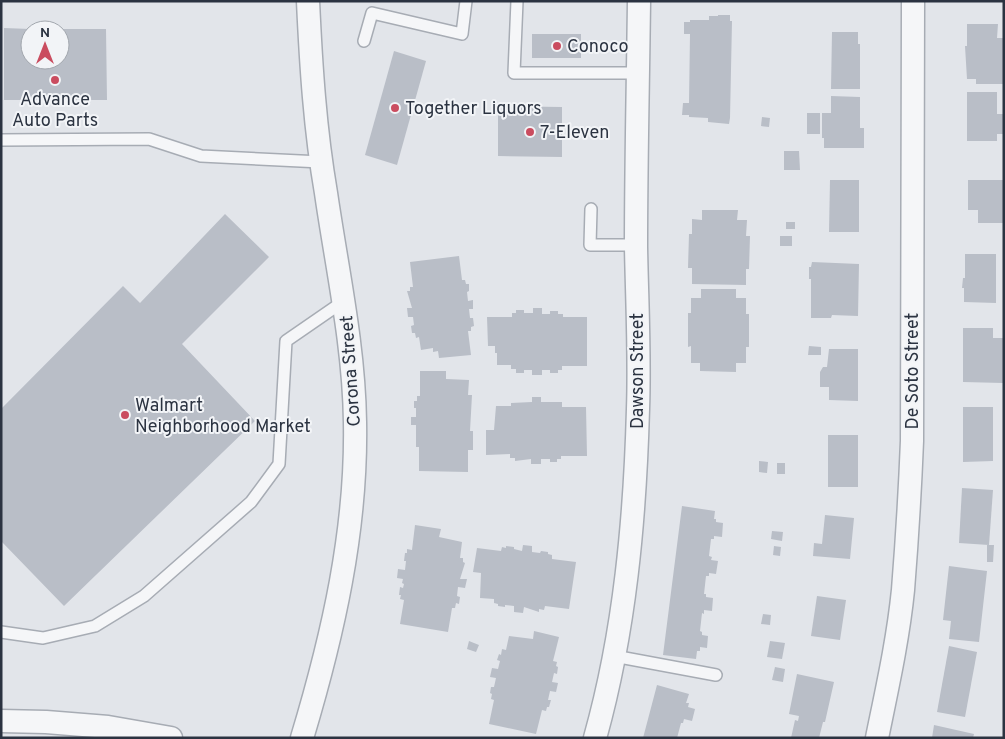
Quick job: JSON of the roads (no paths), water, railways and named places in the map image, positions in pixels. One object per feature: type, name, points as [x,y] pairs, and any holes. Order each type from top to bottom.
[{"type":"street","name":"Corona Street","points":[[302,738],[322,672],[336,612],[345,560],[352,498],[355,422],[351,351],[321,162],[312,87],[308,1]]},
{"type":"street","name":"Dawson Street","points":[[594,738],[614,656],[622,612],[631,537],[638,417],[636,245],[639,1]]},
{"type":"street","name":"De Soto Street","points":[[877,738],[889,682],[902,592],[910,496],[912,441],[914,1]]},
{"type":"street","points":[[1,721],[46,730],[108,727],[171,738]]},
{"type":"lane","points":[[364,40],[372,13],[462,34],[466,1]]},
{"type":"lane","points":[[517,1],[514,74],[638,74]]},
{"type":"lane","points":[[1,140],[149,139],[201,156],[321,162]]},
{"type":"lane","points":[[591,209],[590,245],[636,245]]},
{"type":"lane","points":[[1,632],[43,638],[95,626],[144,596],[251,502],[279,464],[286,341],[344,301]]},
{"type":"lane","points":[[614,656],[716,675]]},
{"type":"place","name":"Conoco","points":[[557,46]]},
{"type":"place","name":"Advance Auto Parts","points":[[55,80]]},
{"type":"place","name":"Together Liquors","points":[[395,108]]},
{"type":"place","name":"7-Eleven","points":[[530,132]]},
{"type":"place","name":"Walmart Neighborhood Market","points":[[125,415]]}]
